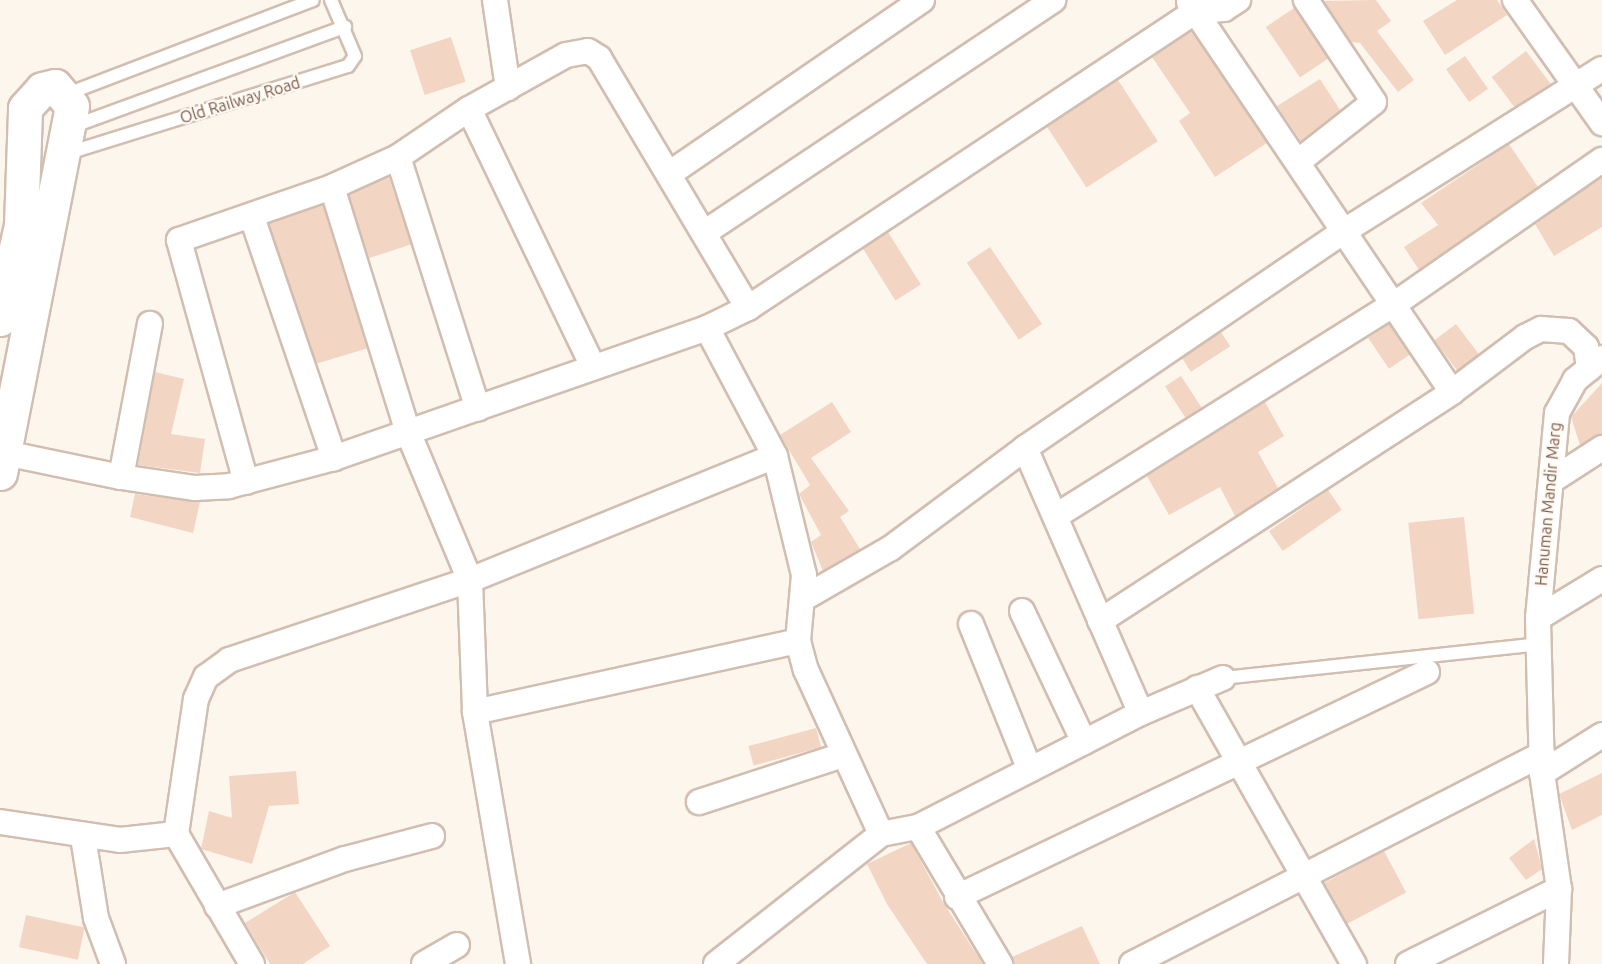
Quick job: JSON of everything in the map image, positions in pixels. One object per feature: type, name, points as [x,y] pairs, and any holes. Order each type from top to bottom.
[{"type":"main road","points":[[1,313],[21,225],[25,108],[42,89],[55,86],[67,94],[72,106],[2,463]]},
{"type":"street","points":[[495,0],[508,88]]},
{"type":"street","points":[[669,174],[922,0]]},
{"type":"street","points":[[704,233],[1053,0]]},
{"type":"street","points":[[2,463],[202,488],[246,482],[334,458],[478,409],[592,365],[707,328],[748,309],[1192,6],[1224,9],[1238,0]]},
{"type":"street","points":[[1299,161],[1374,102],[1306,0]]},
{"type":"street","points":[[1515,0],[1602,123]]},
{"type":"street","points":[[1192,6],[1396,303],[1452,392]]},
{"type":"street","points":[[246,482],[179,240],[252,217],[332,187],[398,157],[469,109],[566,55],[588,51],[599,58],[748,309]]},
{"type":"street","points":[[804,598],[891,548],[1025,448],[1346,230],[1602,69]]},
{"type":"street","points":[[469,109],[592,365]]},
{"type":"street","points":[[398,157],[478,409]]},
{"type":"street","points":[[1056,516],[1396,303],[1602,160]]},
{"type":"street","points":[[332,187],[408,432],[470,580],[475,712],[518,964]]},
{"type":"street","points":[[252,217],[334,458]]},
{"type":"street","points":[[121,477],[150,324]]},
{"type":"street","points":[[707,328],[775,456],[804,575],[804,598],[798,641],[843,755],[881,834]]},
{"type":"street","name":"Hanuman Mandir Marg","points":[[1100,621],[1452,392],[1541,329],[1569,331],[1580,338],[1595,363],[1575,380],[1557,413],[1538,618],[1542,764],[1559,889],[1556,964]]},
{"type":"street","points":[[1025,448],[1142,713]]},
{"type":"street","points":[[1551,481],[1602,448]]},
{"type":"street","points":[[252,964],[216,906],[176,834],[196,699],[206,677],[230,660],[470,580],[775,456]]},
{"type":"street","points":[[1538,618],[1602,579]]},
{"type":"street","points":[[1022,611],[1084,742]]},
{"type":"street","points":[[971,624],[1030,770]]},
{"type":"street","points":[[475,712],[798,641]]},
{"type":"street","points":[[957,897],[1426,672]]},
{"type":"street","points":[[716,964],[881,834],[918,827],[1142,713],[1223,678]]},
{"type":"street","points":[[1197,688],[1240,763],[1300,877],[1354,964]]},
{"type":"street","points":[[1132,964],[1300,877],[1602,735]]},
{"type":"street","points":[[699,802],[843,755]]},
{"type":"street","points":[[0,822],[83,837],[176,834]]},
{"type":"street","points":[[918,827],[957,897],[1000,964]]},
{"type":"street","points":[[216,906],[345,858],[432,836]]},
{"type":"street","points":[[83,837],[92,900],[108,961]]},
{"type":"street","points":[[1408,964],[1559,889]]},
{"type":"street","points":[[424,964],[457,945]]},
{"type":"lane","points":[[67,94],[313,0]]},
{"type":"lane","name":"Old Railway Road","points":[[64,142],[344,68],[355,56],[345,27],[331,0]]},
{"type":"lane","points":[[64,142],[345,27]]},
{"type":"lane","points":[[1223,678],[1539,644]]},
{"type":"building","points":[[1376,0],[1391,21],[1377,31],[1414,80],[1398,92],[1360,43],[1351,42],[1324,1]]},
{"type":"building","points":[[1457,0],[1497,0],[1507,15],[1445,55],[1423,21]]},
{"type":"building","points":[[1294,8],[1328,59],[1300,78],[1266,27]]},
{"type":"building","points":[[1191,31],[1267,143],[1215,177],[1179,121],[1190,113],[1152,57]]},
{"type":"building","points":[[451,37],[466,82],[425,95],[410,50]]},
{"type":"building","points":[[1526,51],[1551,84],[1516,110],[1492,77]]},
{"type":"building","points":[[1465,56],[1488,89],[1469,102],[1446,69]]},
{"type":"building","points":[[1320,79],[1340,110],[1301,141],[1277,106]]},
{"type":"building","points":[[1118,80],[1158,141],[1086,188],[1047,126]]},
{"type":"building","points":[[1509,144],[1538,187],[1419,270],[1404,247],[1438,225],[1421,203]]},
{"type":"building","points":[[389,177],[411,245],[369,258],[347,191]]},
{"type":"building","points":[[1602,177],[1602,227],[1554,256],[1535,224]]},
{"type":"building","points":[[323,205],[367,348],[312,365],[268,222]]},
{"type":"building","points":[[888,232],[921,285],[895,300],[863,248]]},
{"type":"building","points":[[990,247],[1042,324],[1019,340],[967,263]]},
{"type":"building","points":[[1389,324],[1410,355],[1389,369],[1368,338]]},
{"type":"building","points":[[1456,324],[1479,354],[1457,371],[1434,340]]},
{"type":"building","points":[[1221,332],[1230,346],[1191,372],[1182,358]]},
{"type":"building","points":[[155,372],[184,379],[171,434],[205,439],[200,473],[138,465]]},
{"type":"building","points":[[1181,376],[1202,408],[1186,418],[1165,386]]},
{"type":"building","points":[[1602,383],[1602,434],[1580,445],[1571,417]]},
{"type":"building","points":[[832,402],[851,432],[811,458],[849,511],[840,517],[860,549],[823,571],[811,542],[821,535],[799,494],[810,485],[780,435]]},
{"type":"building","points":[[1265,402],[1284,436],[1258,452],[1278,488],[1235,516],[1220,487],[1169,515],[1147,476]]},
{"type":"building","points":[[1328,490],[1342,510],[1283,551],[1269,531]]},
{"type":"building","points":[[135,494],[200,502],[193,533],[130,517]]},
{"type":"building","points":[[1464,517],[1474,613],[1418,619],[1408,523]]},
{"type":"building","points":[[816,728],[821,747],[754,765],[748,746]]},
{"type":"building","points":[[296,771],[299,804],[269,806],[252,864],[201,849],[209,811],[232,818],[229,776]]},
{"type":"building","points":[[1602,773],[1602,815],[1572,830],[1559,794]]},
{"type":"building","points":[[1534,839],[1542,869],[1526,880],[1509,858]]},
{"type":"building","points":[[911,843],[944,904],[983,964],[927,964],[887,904],[867,864]]},
{"type":"building","points":[[1384,851],[1406,892],[1346,924],[1324,883]]},
{"type":"building","points":[[295,892],[330,946],[303,964],[270,964],[245,923]]},
{"type":"building","points":[[26,915],[85,927],[78,960],[19,947]]},
{"type":"building","points":[[1082,926],[1100,964],[1014,964],[1012,957]]}]
